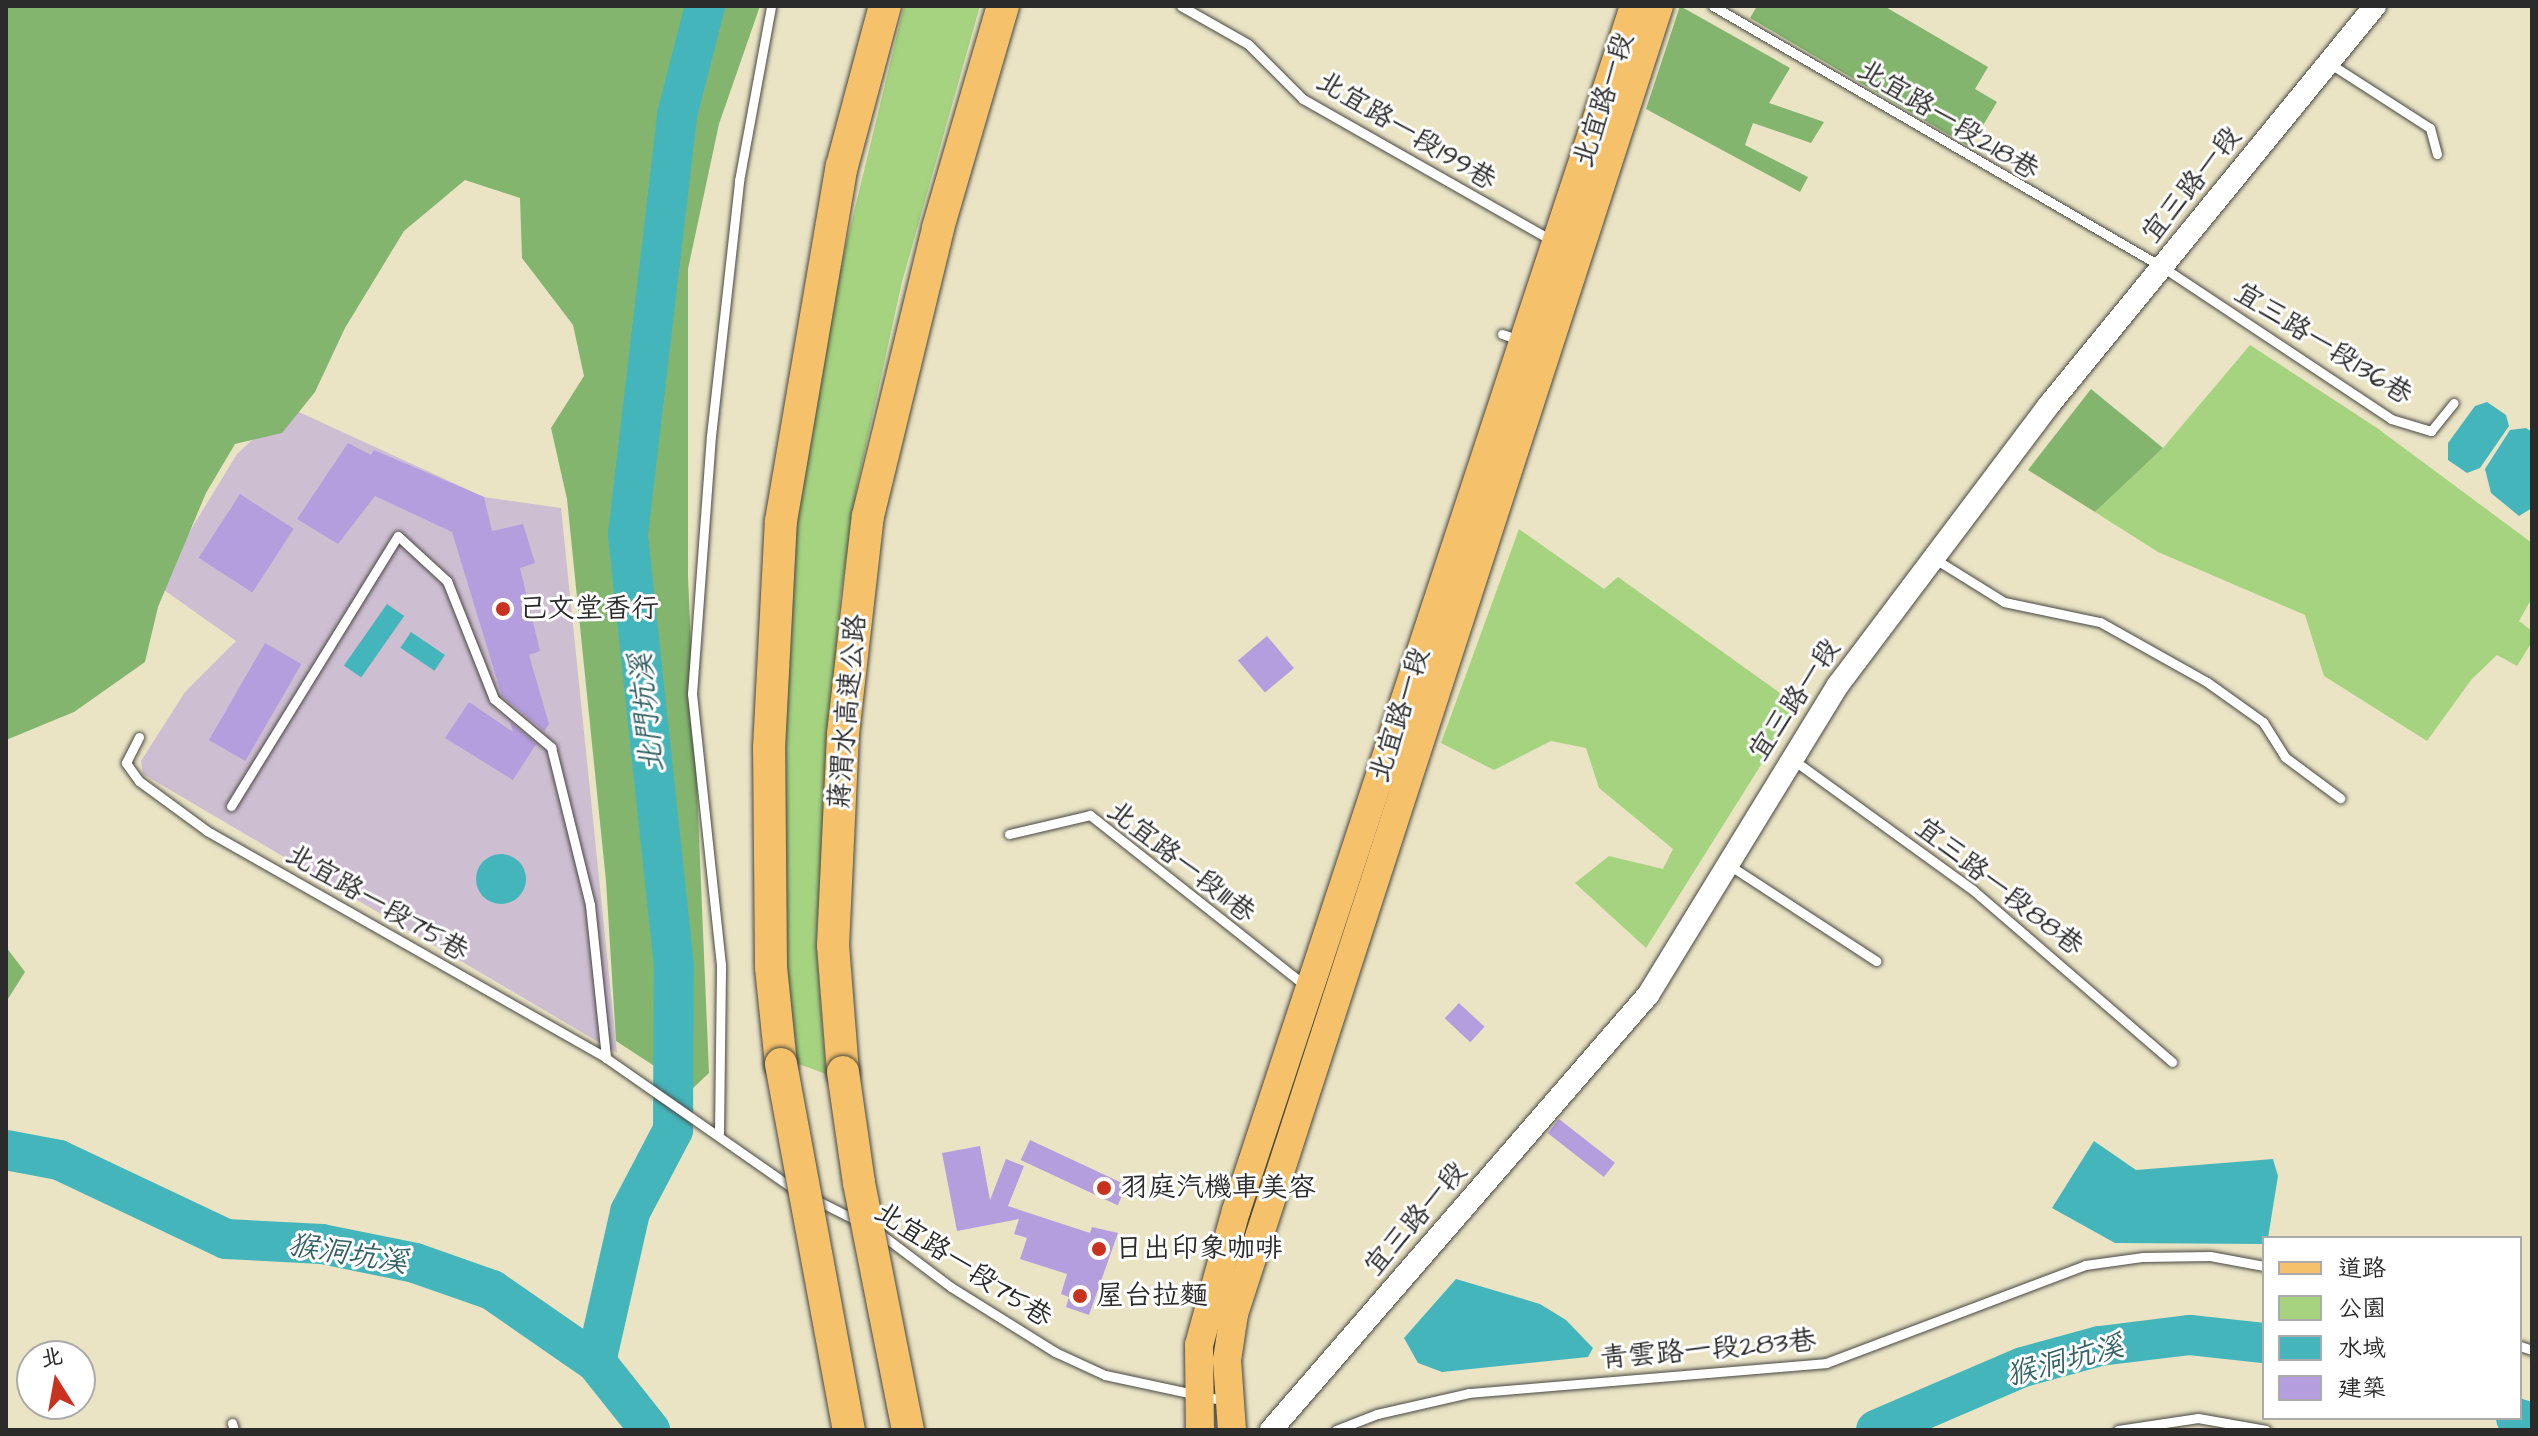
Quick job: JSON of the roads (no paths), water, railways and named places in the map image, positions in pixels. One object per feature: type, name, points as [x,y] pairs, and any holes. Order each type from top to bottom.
[{"type":"highway","points":[[849,1430],[781,1064],[771,967],[769,748],[781,521],[842,166],[885,6]]},
{"type":"highway","name":"蔣渭水高速公路","points":[[908,1430],[859,1183],[843,1072],[833,946],[843,734],[868,516],[938,228],[1003,6]]},
{"type":"main road","name":"北宜路一段","points":[[1232,1430],[1228,1401],[1234,1314],[1568,249],[1634,6]]},
{"type":"main road","name":"北宜路一段","points":[[1200,1430],[1197,1395],[1199,1345],[1236,1211],[1311,991],[1514,338],[1568,249],[1659,6]]},
{"type":"street","name":"宜三路一段","points":[[1271,1430],[1648,995],[1729,865],[1789,757],[1933,558],[2049,405],[2375,6]]},
{"type":"lane","points":[[719,1133],[721,965],[692,694],[711,436],[739,181],[771,6]]},
{"type":"lane","name":"北宜路一段199巷","points":[[1181,6],[1248,44],[1303,99],[1568,249]]},
{"type":"lane","name":"北宜路一段218巷","points":[[1713,6],[2164,268]]},
{"type":"lane","points":[[2329,63],[2430,128],[2437,154]]},
{"type":"lane","name":"宜三路一段136巷","points":[[2164,268],[2391,419],[2431,431],[2454,403]]},
{"type":"lane","points":[[231,806],[398,536],[447,581],[494,699],[551,747],[590,905],[606,1058]]},
{"type":"lane","points":[[1933,558],[2004,602],[2100,622],[2207,682],[2263,722],[2285,757],[2340,798]]},
{"type":"lane","name":"北宜路一段75巷","points":[[139,737],[126,763],[139,781],[207,831],[644,1081],[719,1133],[773,1179],[882,1233],[951,1287],[1055,1352],[1105,1375],[1228,1401]]},
{"type":"lane","name":"宜三路一段88巷","points":[[1789,757],[1973,890],[2172,1062]]},
{"type":"lane","name":"北宜路一段111巷","points":[[1009,834],[1090,815],[1311,991]]},
{"type":"lane","points":[[1729,865],[1876,961]]},
{"type":"lane","name":"青雲路一段283巷","points":[[1336,1430],[1377,1414],[1469,1393],[1826,1363],[2085,1265],[2143,1257],[2210,1256],[2262,1266]]},
{"type":"lane","points":[[2118,1430],[2198,1418],[2266,1430]]},
{"type":"water","points":[[2487,402],[2506,415],[2509,426],[2480,468],[2467,473],[2448,460],[2448,443],[2475,406]]},
{"type":"water","points":[[2526,428],[2532,432],[2532,508],[2519,516],[2491,493],[2485,469],[2510,430]]},
{"type":"water","points":[[387,604],[404,616],[361,677],[344,665]]},
{"type":"water","points":[[411,632],[445,655],[434,671],[400,648]]},
{"type":"water","points":[[501,854],[519,861],[526,879],[519,897],[501,904],[483,897],[476,879],[483,861]]},
{"type":"water","points":[[2094,1141],[2136,1170],[2273,1159],[2278,1176],[2268,1236],[2262,1236],[2262,1244],[2115,1243],[2052,1208]]},
{"type":"water","points":[[1456,1279],[1540,1304],[1566,1320],[1593,1348],[1588,1357],[1442,1372],[1418,1363],[1404,1338]]},
{"type":"waterway","name":"北門坑溪","points":[[596,1362],[630,1212],[673,1130],[674,966],[628,534],[677,115],[705,6]]},
{"type":"waterway","name":"猴洞坑溪","points":[[6,1150],[59,1160],[226,1239],[322,1244],[415,1263],[492,1290],[596,1362],[650,1430]]},
{"type":"waterway","name":"猴洞坑溪","points":[[1876,1430],[2023,1367],[2100,1346],[2190,1335],[2262,1343]]},
{"type":"waterway","name":"猴洞坑溪","points":[[2522,1420],[2532,1423]]},
{"type":"place","name":"己文堂香行","points":[[503,609]]},
{"type":"place","name":"羽庭汽機車美容","points":[[1104,1188]]},
{"type":"place","name":"日出印象咖啡","points":[[1099,1249]]},
{"type":"place","name":"屋台拉麵","points":[[1080,1296]]}]
